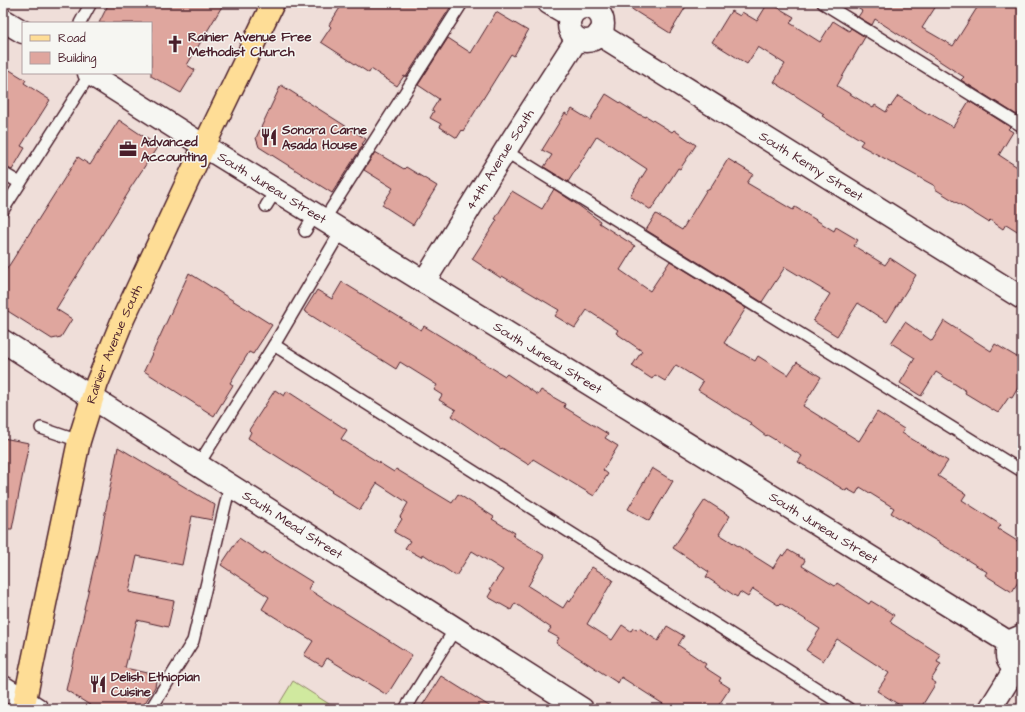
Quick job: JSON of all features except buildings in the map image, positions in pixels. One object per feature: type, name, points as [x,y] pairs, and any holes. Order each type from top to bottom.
[{"type":"main road","name":"Rainier Avenue South","points":[[28,706],[79,441],[93,398],[123,319],[273,3]]},
{"type":"street","points":[[549,3],[570,16]]},
{"type":"street","points":[[597,6],[602,19],[599,34],[594,39],[588,41],[577,39],[570,32],[570,16],[578,9],[597,6]]},
{"type":"street","points":[[3,20],[22,31]]},
{"type":"street","name":"South Kenny Street","points":[[599,34],[1022,298]]},
{"type":"street","name":"44th Avenue South","points":[[424,282],[505,151],[577,39]]},
{"type":"street","name":"South Juneau Street","points":[[91,74],[204,146],[271,198],[321,224],[424,282],[1015,639]]},
{"type":"street","name":"South Mead Street","points":[[3,341],[582,709]]},
{"type":"street","points":[[990,709],[1019,670],[1009,662],[1007,657],[1015,639]]},
{"type":"street","points":[[3,687],[28,706]]},
{"type":"lane","points":[[81,22],[91,3]]},
{"type":"lane","points":[[198,465],[274,344],[321,224],[462,3]]},
{"type":"lane","points":[[822,3],[1022,126]]},
{"type":"lane","points":[[3,210],[88,74]]},
{"type":"lane","points":[[505,151],[1022,470]]},
{"type":"lane","points":[[3,172],[20,183]]},
{"type":"lane","points":[[274,344],[849,709]]},
{"type":"lane","points":[[41,428],[79,441]]},
{"type":"lane","points":[[152,709],[193,641],[230,485]]},
{"type":"lane","points":[[405,709],[455,629]]},
{"type":"green space","points":[[293,681],[337,709],[276,709]]},
{"type":"place","name":"Rainier Avenue Free Methodist Church","points":[[175,44]]},
{"type":"place","name":"Sonora Carne Asada House","points":[[269,137]]},
{"type":"place","name":"Advanced Accounting","points":[[128,149]]},
{"type":"place","name":"Delish Ethiopian Cuisine","points":[[98,684]]}]
